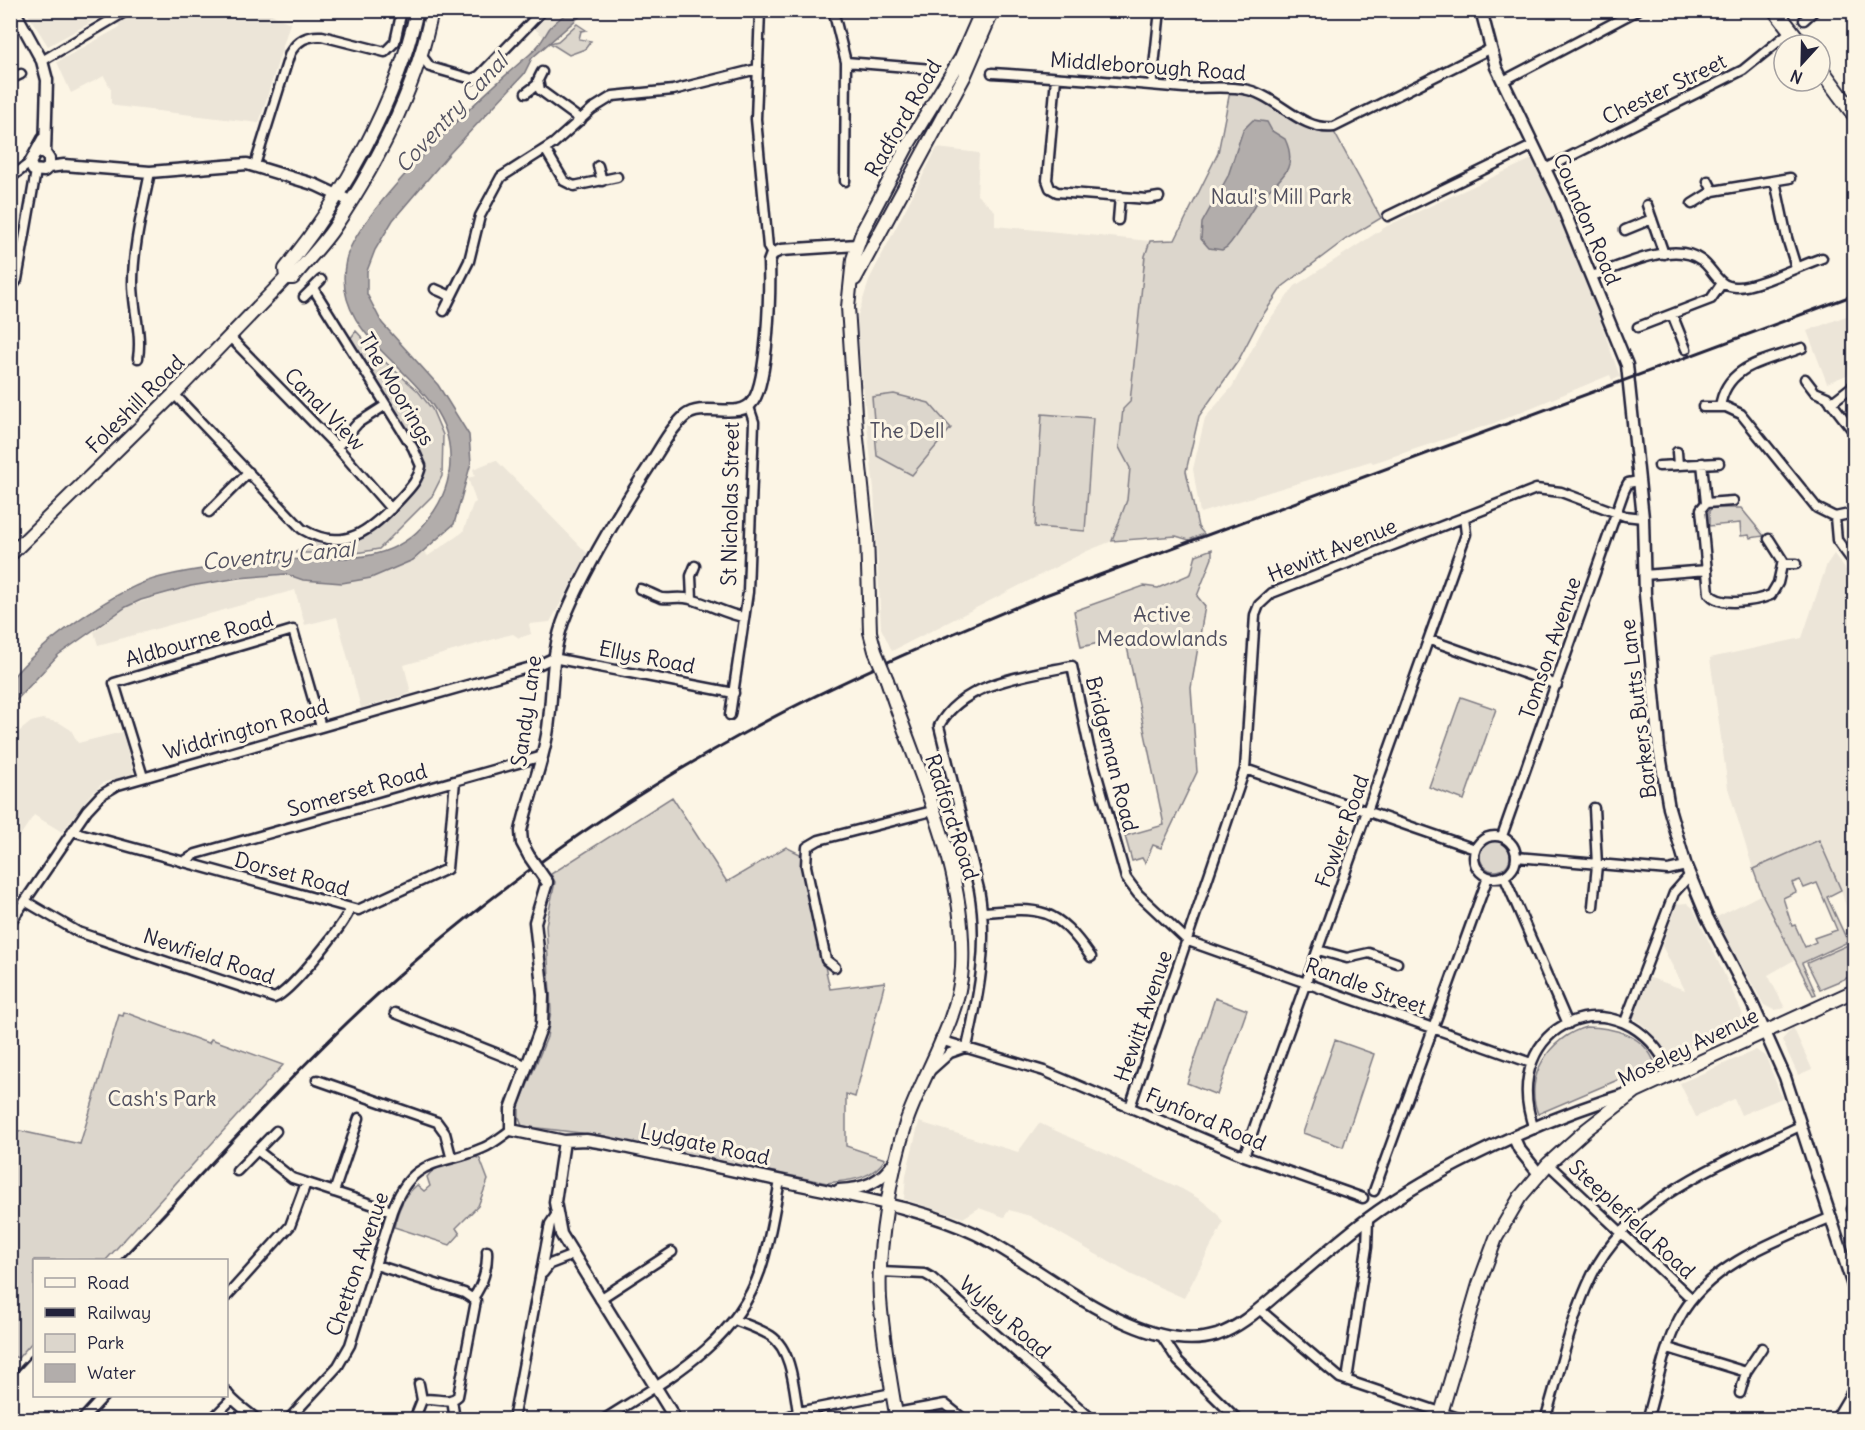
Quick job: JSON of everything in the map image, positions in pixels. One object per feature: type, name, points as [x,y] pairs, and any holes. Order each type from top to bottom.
[{"type":"highway","points":[[1775,10],[1791,31]]},
{"type":"highway","points":[[1832,83],[1853,110]]},
{"type":"main road","name":"Foleshill Road","points":[[286,278],[285,268],[305,244],[371,134],[390,93],[417,10]]},
{"type":"main road","name":"Foleshill Road","points":[[10,555],[174,394],[286,278],[293,278],[333,230],[386,137],[421,55],[432,10]]},
{"type":"main road","name":"Radford Road","points":[[897,1416],[882,1322],[880,1272],[889,1205],[900,1145],[960,985],[962,939],[953,875],[870,632],[867,534],[852,385],[848,307],[857,245],[909,144],[961,58],[982,10]]},
{"type":"main road","name":"Radford Road","points":[[850,292],[869,250],[964,77],[993,10]]},
{"type":"main road","name":"Radford Road","points":[[857,245],[862,244],[868,238],[894,194],[911,174]]},
{"type":"main road","name":"Moseley Avenue","points":[[1440,1416],[1479,1284],[1496,1238],[1508,1215],[1548,1164],[1601,1117],[1636,1091],[1854,991]]},
{"type":"street","points":[[10,178],[33,167],[44,171],[48,92],[42,61],[14,10]]},
{"type":"street","points":[[255,165],[290,52],[298,41],[322,36],[385,52],[395,42],[402,10]]},
{"type":"street","points":[[421,55],[430,67],[472,79],[479,76],[543,10]]},
{"type":"street","name":"St Nicholas Street","points":[[730,715],[749,569],[754,422],[749,407],[756,399],[763,363],[769,262],[772,254],[768,247],[756,119],[760,10]]},
{"type":"street","points":[[833,10],[846,62],[845,181]]},
{"type":"street","points":[[1152,85],[1160,10]]},
{"type":"street","name":"Coundon Road","points":[[1481,10],[1490,49],[1503,81],[1545,168],[1592,276],[1627,365],[1633,400],[1635,450]]},
{"type":"street","points":[[1503,81],[1638,10]]},
{"type":"street","points":[[1804,20],[1815,10]]},
{"type":"street","points":[[42,61],[122,12]]},
{"type":"street","name":"Chester Street","points":[[1545,168],[1743,70],[1791,31]]},
{"type":"street","name":"Middleborough Road","points":[[992,73],[1249,90],[1266,96],[1307,122],[1325,128],[1334,127],[1490,49]]},
{"type":"street","points":[[846,62],[932,69]]},
{"type":"street","points":[[414,73],[430,67]]},
{"type":"street","points":[[444,311],[469,261],[477,226],[493,188],[509,171],[545,149],[602,102],[619,94],[673,90],[757,69]]},
{"type":"street","points":[[526,93],[538,84],[542,72]]},
{"type":"street","points":[[10,79],[21,74]]},
{"type":"street","points":[[1056,78],[1048,186],[1057,192],[1147,199],[1159,197]]},
{"type":"street","points":[[538,84],[540,90],[581,120]]},
{"type":"street","points":[[1388,216],[1534,145]]},
{"type":"street","points":[[545,149],[567,183],[578,187],[617,177]]},
{"type":"street","points":[[10,290],[17,280],[33,167],[32,155],[64,165],[150,172],[233,164],[255,165],[316,185],[350,201]]},
{"type":"street","points":[[598,166],[602,181]]},
{"type":"street","points":[[138,358],[140,344],[133,290],[134,256],[150,172]]},
{"type":"street","points":[[1692,204],[1713,191],[1790,178]]},
{"type":"street","points":[[1708,181],[1713,191]]},
{"type":"street","points":[[1775,181],[1786,238],[1797,267]]},
{"type":"street","points":[[1118,219],[1120,196]]},
{"type":"street","points":[[1647,205],[1664,254]]},
{"type":"street","points":[[1625,230],[1652,219]]},
{"type":"street","points":[[772,254],[781,250],[857,245]]},
{"type":"street","points":[[1592,276],[1626,263],[1676,251],[1696,256],[1722,283],[1731,286],[1746,286],[1822,258]]},
{"type":"street","points":[[303,297],[321,280]]},
{"type":"street","points":[[1638,327],[1711,299],[1722,283]]},
{"type":"street","name":"The Moorings","points":[[174,394],[302,529],[317,536],[332,539],[362,535],[391,509],[417,480],[421,466],[413,448],[313,288]]},
{"type":"street","points":[[435,289],[452,296]]},
{"type":"street","points":[[1672,314],[1686,349]]},
{"type":"street","name":"Canal View","points":[[230,337],[337,447],[391,509]]},
{"type":"street","points":[[1720,407],[1726,384],[1738,372],[1802,348]]},
{"type":"street","points":[[1805,379],[1815,392],[1831,403],[1854,432]]},
{"type":"street","points":[[1831,403],[1854,385]]},
{"type":"street","points":[[337,447],[358,423],[386,405]]},
{"type":"street","name":"Sandy Lane","points":[[512,1130],[511,1109],[542,1025],[543,995],[535,922],[547,882],[522,843],[521,831],[543,756],[548,732],[553,658],[567,613],[613,524],[677,425],[692,412],[749,407]]},
{"type":"street","points":[[1703,407],[1734,409],[1747,420],[1811,503],[1823,513],[1835,516],[1854,513]]},
{"type":"street","name":"Barkers Butts Lane","points":[[1635,450],[1643,518],[1644,575],[1659,749],[1670,808],[1688,871],[1765,1031],[1788,1085],[1854,1289]]},
{"type":"street","points":[[1677,452],[1678,465]]},
{"type":"street","points":[[1702,463],[1706,503],[1701,509],[1709,593],[1722,602],[1763,598],[1771,595],[1778,583],[1782,556],[1769,539]]},
{"type":"street","points":[[1659,466],[1719,463]]},
{"type":"street","points":[[208,512],[249,472]]},
{"type":"street","name":"Tomson Avenue","points":[[1502,836],[1628,483],[1639,481]]},
{"type":"street","name":"Hewitt Avenue","points":[[1130,1107],[1245,769],[1255,615],[1264,598],[1536,489],[1561,492],[1633,519],[1643,518]]},
{"type":"street","points":[[1706,503],[1733,501]]},
{"type":"street","points":[[1835,516],[1837,540],[1854,563]]},
{"type":"street","name":"Fowler Road","points":[[1244,1156],[1430,640],[1466,534],[1464,517]]},
{"type":"street","points":[[1782,564],[1796,564]]},
{"type":"street","points":[[692,599],[691,576],[695,566]]},
{"type":"street","points":[[1644,575],[1707,570]]},
{"type":"street","points":[[640,589],[663,598],[678,596],[692,599],[717,608],[726,614],[744,617]]},
{"type":"street","name":"Aldbourne Road","points":[[143,777],[114,682],[293,630],[321,726]]},
{"type":"street","points":[[1430,640],[1557,685]]},
{"type":"street","name":"Ellys Road","points":[[553,658],[734,693]]},
{"type":"street","name":"Widdrington Road","points":[[10,923],[87,810],[108,790],[143,777],[538,665],[553,658]]},
{"type":"street","name":"Bridgeman Road","points":[[967,1047],[981,981],[984,912],[939,726],[946,716],[981,690],[1072,666],[1089,747],[1126,878],[1138,894],[1188,940]]},
{"type":"street","name":"Somerset Road","points":[[183,862],[196,854],[543,756]]},
{"type":"street","points":[[1245,769],[1475,849]]},
{"type":"street","name":"Dorset Road","points":[[72,831],[358,910],[447,869],[455,781]]},
{"type":"street","points":[[1593,906],[1597,864],[1594,807]]},
{"type":"street","points":[[835,967],[826,960],[806,866],[807,847],[819,840],[932,811]]},
{"type":"street","points":[[1502,836],[1512,843],[1516,857],[1512,869],[1504,876],[1488,877],[1476,867],[1475,849],[1486,837],[1502,836]]},
{"type":"street","points":[[1516,857],[1688,871],[1674,893],[1625,1022]]},
{"type":"street","points":[[1504,876],[1568,1024]]},
{"type":"street","points":[[1374,1191],[1488,877]]},
{"type":"street","name":"Newfield Road","points":[[25,901],[78,932],[274,998],[285,991],[303,971],[345,921],[350,909]]},
{"type":"street","points":[[984,912],[1015,908],[1044,911],[1065,922],[1091,957]]},
{"type":"street","name":"Randle Street","points":[[1188,940],[1531,1063]]},
{"type":"street","points":[[1318,950],[1347,958],[1369,953],[1397,963]]},
{"type":"street","points":[[395,1013],[528,1066]]},
{"type":"street","points":[[1534,1129],[1525,1099],[1526,1082],[1531,1063],[1548,1038],[1568,1024],[1597,1017],[1625,1022],[1651,1039],[1671,1073]]},
{"type":"street","name":"Fynford Road","points":[[940,1040],[1044,1071],[1244,1156],[1363,1198]]},
{"type":"street","points":[[925,1076],[950,1053],[967,1047]]},
{"type":"street","points":[[317,1080],[437,1122],[445,1133],[451,1156]]},
{"type":"street","name":"Lydgate Road","points":[[512,1130],[564,1141],[596,1141],[889,1205],[976,1234],[1014,1254],[1095,1307],[1161,1335],[1182,1339],[1216,1335],[1236,1327],[1368,1219],[1426,1183],[1534,1129],[1599,1102],[1636,1091]]},
{"type":"street","points":[[333,1191],[360,1118]]},
{"type":"street","points":[[1545,1419],[1586,1289],[1605,1252],[1621,1233],[1695,1176],[1800,1126]]},
{"type":"street","name":"Chetton Avenue","points":[[288,1419],[338,1366],[344,1355],[398,1195],[419,1171],[451,1156],[482,1148],[512,1130]]},
{"type":"street","points":[[237,1171],[276,1131]]},
{"type":"street","points":[[1514,1138],[1519,1149],[1539,1174]]},
{"type":"street","points":[[564,1141],[555,1202],[561,1234],[676,1419]]},
{"type":"street","points":[[827,1191],[858,1188],[878,1181],[892,1164],[900,1145]]},
{"type":"street","points":[[258,1150],[287,1175],[392,1211]]},
{"type":"street","name":"Steeplefield Road","points":[[1548,1164],[1692,1299]]},
{"type":"street","points":[[603,1419],[701,1355],[735,1320],[760,1272],[780,1181]]},
{"type":"street","points":[[228,1295],[291,1226],[306,1183]]},
{"type":"street","points":[[513,1419],[542,1276],[550,1224],[556,1215]]},
{"type":"street","points":[[1647,1419],[1678,1320],[1692,1299],[1710,1282],[1752,1253],[1832,1217]]},
{"type":"street","points":[[1347,1380],[1367,1247],[1368,1219]]},
{"type":"street","points":[[422,1400],[452,1400],[458,1396],[476,1307],[473,1298],[480,1286],[487,1251]]},
{"type":"street","points":[[600,1299],[672,1252]]},
{"type":"street","points":[[542,1276],[550,1264],[573,1255]]},
{"type":"street","points":[[376,1265],[473,1298]]},
{"type":"street","name":"Wyley Road","points":[[880,1272],[925,1274],[932,1278],[1093,1419]]},
{"type":"street","points":[[1259,1309],[1332,1373],[1440,1416],[1464,1419]]},
{"type":"street","points":[[735,1320],[773,1337],[780,1346],[790,1370],[798,1412]]},
{"type":"street","points":[[1161,1335],[1178,1361],[1238,1419]]},
{"type":"street","points":[[1668,1348],[1746,1372]]},
{"type":"street","points":[[1740,1393],[1746,1372],[1762,1348]]},
{"type":"street","points":[[414,1419],[422,1400],[419,1383]]},
{"type":"street","points":[[1835,1419],[1854,1388]]},
{"type":"street","points":[[782,1419],[798,1412],[892,1393]]},
{"type":"street","points":[[228,1395],[231,1400],[242,1405],[257,1419]]},
{"type":"street","points":[[82,1419],[102,1397]]},
{"type":"street","points":[[211,1419],[231,1400]]},
{"type":"street","points":[[452,1400],[455,1419]]},
{"type":"street","points":[[897,1416],[945,1404],[965,1419]]},
{"type":"shaded area","points":[[263,10],[290,23],[259,123],[116,106],[111,103],[111,89],[104,76],[71,93],[57,62],[120,27],[110,12],[48,46],[26,11]]},
{"type":"shaded area","points":[[551,11],[569,11],[550,28],[545,38],[535,29]]},
{"type":"shaded area","points":[[937,148],[979,153],[977,195],[995,211],[995,226],[1150,241],[1145,256],[1130,402],[1123,409],[1119,447],[1130,468],[1127,500],[1112,541],[1087,551],[892,651],[881,628],[874,489],[856,321],[870,278]]},
{"type":"shaded area","points":[[1532,159],[1574,246],[1620,377],[1612,380],[1610,375],[1494,423],[1373,463],[1371,461],[1200,513],[1193,469],[1205,418],[1232,387],[1264,327],[1295,286],[1387,226]]},
{"type":"shaded area","points":[[1854,313],[1854,372],[1827,383],[1807,331]]},
{"type":"shaded area","points":[[496,460],[588,554],[550,622],[529,624],[531,634],[519,638],[513,634],[404,665],[411,693],[361,708],[337,617],[305,625],[295,590],[98,645],[94,632],[126,607],[191,586],[286,574],[331,583],[348,582],[413,560],[424,552],[428,556],[463,532],[473,504],[476,502],[468,478],[475,476],[473,469]]},
{"type":"shaded area","points":[[1834,554],[1854,581],[1854,933],[1841,890],[1819,840],[1753,869],[1728,788],[1710,658],[1802,638],[1827,564]]},
{"type":"shaded area","points":[[43,719],[60,723],[71,730],[78,743],[122,732],[134,773],[103,783],[90,795],[62,832],[34,815],[11,849],[11,738],[31,722]]},
{"type":"shaded area","points":[[1762,894],[1796,959],[1768,975],[1785,1008],[1774,1010],[1764,1005],[1715,918]]},
{"type":"shaded area","points":[[1687,903],[1693,908],[1742,1012],[1743,1020],[1738,1029],[1675,1056],[1669,1055],[1649,1030],[1633,1017],[1648,977],[1685,990],[1662,946],[1677,904]]},
{"type":"shaded area","points":[[1793,1027],[1812,1069],[1798,1075],[1782,1040]]},
{"type":"shaded area","points":[[1756,1050],[1766,1057],[1782,1098],[1741,1115],[1734,1099],[1696,1117],[1680,1083]]},
{"type":"shaded area","points":[[919,1122],[1018,1152],[1039,1123],[1182,1189],[1217,1213],[1223,1223],[1184,1298],[1132,1275],[1030,1216],[1009,1210],[1004,1217],[979,1208],[963,1218],[904,1199],[906,1175]]},
{"type":"green space","points":[[577,24],[586,30],[581,31],[579,39],[591,41],[585,49],[569,55],[550,43],[558,41]]},
{"type":"green space","name":"Naul's Mill Park","points":[[1230,91],[1262,98],[1306,127],[1316,131],[1334,132],[1381,218],[1346,239],[1282,287],[1259,321],[1238,361],[1199,416],[1186,471],[1198,527],[1204,534],[1189,540],[1176,536],[1112,541],[1127,500],[1130,468],[1119,447],[1123,409],[1130,402],[1145,256],[1150,241],[1175,240],[1218,153]]},
{"type":"green space","points":[[356,331],[384,361],[418,391],[432,409],[443,435],[442,476],[432,496],[379,549],[356,553],[293,553],[312,542],[361,538],[419,484],[424,466],[350,339]]},
{"type":"green space","name":"The Dell","points":[[894,394],[929,403],[951,428],[912,475],[877,456],[872,397]]},
{"type":"green space","points":[[1042,414],[1093,418],[1085,531],[1035,527]]},
{"type":"green space","points":[[1712,508],[1741,508],[1764,536],[1750,538],[1749,535],[1741,536],[1740,523],[1709,526],[1709,511]]},
{"type":"green space","name":"Active Meadowlands","points":[[1212,549],[1212,558],[1197,596],[1205,606],[1191,688],[1197,772],[1161,848],[1153,845],[1145,863],[1142,858],[1132,861],[1125,836],[1164,825],[1125,637],[1081,647],[1074,611],[1144,586],[1158,588],[1191,574],[1196,555]]},
{"type":"green space","points":[[1461,697],[1496,709],[1464,800],[1429,787]]},
{"type":"green space","points":[[672,797],[727,882],[786,847],[800,854],[830,989],[885,982],[855,1097],[846,1094],[846,1146],[885,1159],[880,1166],[867,1175],[852,1180],[827,1183],[581,1133],[522,1126],[519,1106],[547,1037],[551,1011],[546,925],[555,882],[551,874]]},
{"type":"green space","points":[[1819,840],[1841,890],[1827,897],[1848,942],[1802,963],[1816,994],[1813,995],[1762,894],[1753,869]],"holes":[[[1800,880],[1804,888],[1817,883],[1837,930],[1814,938],[1816,942],[1805,947],[1795,925],[1792,926],[1783,898],[1796,892],[1792,883]]]},
{"type":"green space","points":[[1495,841],[1505,846],[1510,856],[1505,866],[1495,871],[1485,866],[1480,856],[1485,846]]},
{"type":"green space","points":[[1850,944],[1854,955],[1854,975],[1820,989],[1807,963]]},
{"type":"green space","points":[[1215,998],[1247,1010],[1217,1095],[1187,1083]]},
{"type":"green space","name":"Cash's Park","points":[[124,1012],[202,1041],[209,1043],[211,1039],[283,1065],[107,1259],[33,1259],[33,1341],[18,1358],[10,1355],[11,1129],[80,1144],[119,1015],[123,1016]]},
{"type":"green space","points":[[1586,1027],[1607,1029],[1627,1035],[1644,1046],[1655,1064],[1538,1114],[1534,1100],[1534,1086],[1543,1060],[1561,1040]]},
{"type":"green space","points":[[1335,1040],[1374,1054],[1343,1147],[1303,1133]]},
{"type":"green space","points":[[472,1155],[480,1159],[488,1180],[478,1206],[456,1228],[460,1234],[450,1245],[394,1227],[397,1215],[408,1194],[417,1185],[424,1191],[430,1186],[427,1177],[431,1172],[447,1163]]},
{"type":"water","name":"Coventry Canal","points":[[570,11],[586,11],[532,58],[524,74],[450,153],[393,220],[375,250],[367,271],[367,294],[382,323],[438,385],[469,435],[471,463],[454,524],[413,560],[371,578],[342,583],[303,580],[286,574],[239,578],[191,586],[141,600],[126,607],[58,655],[11,706],[11,679],[40,650],[102,604],[143,583],[208,568],[288,560],[344,558],[380,553],[412,536],[426,522],[441,499],[449,474],[450,456],[444,427],[431,403],[370,339],[354,316],[345,290],[346,260],[355,239],[373,212],[397,183],[456,122],[535,49],[553,24]]},
{"type":"water","points":[[1253,120],[1267,122],[1272,131],[1285,139],[1290,160],[1288,168],[1256,204],[1227,247],[1222,250],[1209,248],[1201,239],[1202,223],[1228,176],[1243,130]]},
{"type":"railway","points":[[122,1259],[304,1065],[421,956],[497,894],[577,836],[659,782],[744,733],[854,677],[1043,596],[1854,295]]},
{"type":"railway","points":[[10,1379],[33,1354]]}]
